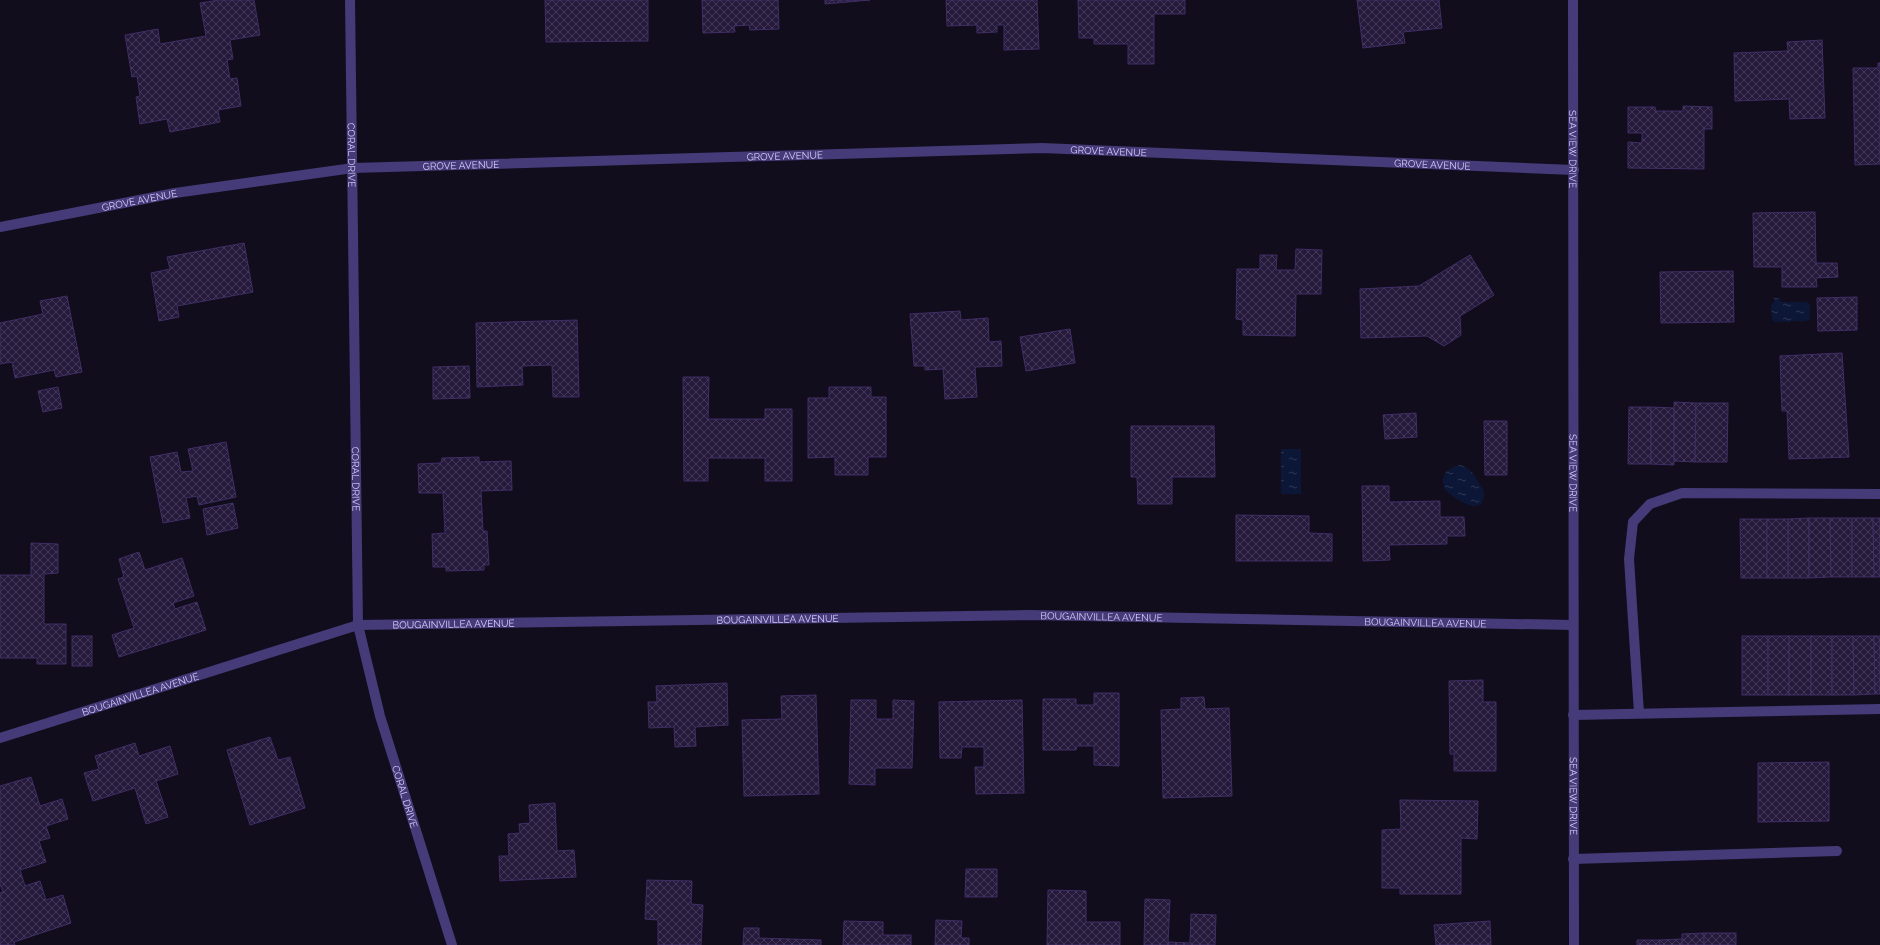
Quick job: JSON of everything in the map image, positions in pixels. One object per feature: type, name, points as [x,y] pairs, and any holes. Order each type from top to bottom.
[{"type":"street","name":"CORAL DRIVE","points":[[350,0],[358,626],[380,716],[452,945]]},
{"type":"street","name":"SEA VIEW DRIVE","points":[[1573,0],[1574,945]]},
{"type":"street","name":"GROVE AVENUE","points":[[0,227],[175,193],[353,168],[1042,148],[1574,170]]},
{"type":"street","points":[[1639,713],[1629,559],[1633,522],[1650,504],[1682,493],[1880,494]]},
{"type":"street","name":"BOUGAINVILLEA AVENUE","points":[[0,738],[358,626],[1029,615],[1573,625]]},
{"type":"street","points":[[1574,715],[1880,709]]},
{"type":"street","points":[[1573,859],[1837,851]]},
{"type":"water","points":[[1774,298],[1780,298],[1781,302],[1806,302],[1810,305],[1810,318],[1806,321],[1774,322],[1772,319],[1771,305],[1774,302]]},
{"type":"water","points":[[1281,449],[1301,449],[1301,494],[1281,494]]},
{"type":"water","points":[[1461,465],[1473,473],[1484,491],[1484,498],[1480,505],[1472,506],[1464,503],[1445,489],[1443,480],[1446,472],[1452,467]]},
{"type":"building","points":[[219,0],[254,0],[260,35],[230,40],[233,59],[227,60],[230,79],[237,78],[241,106],[218,110],[220,122],[170,132],[167,119],[140,124],[136,97],[140,96],[137,76],[132,77],[125,35],[158,29],[160,44],[206,36],[200,3]]},
{"type":"building","points":[[545,0],[648,0],[648,41],[546,42]]},
{"type":"building","points":[[702,0],[778,0],[779,29],[750,30],[749,25],[734,26],[735,32],[703,33]]},
{"type":"building","points":[[825,0],[870,0],[825,4]]},
{"type":"building","points":[[946,0],[1037,0],[1039,49],[1004,50],[1004,25],[997,25],[997,32],[977,33],[977,25],[947,26]]},
{"type":"building","points":[[1078,0],[1185,0],[1185,14],[1154,14],[1154,64],[1128,64],[1128,44],[1094,44],[1094,38],[1079,38]]},
{"type":"building","points":[[1357,0],[1439,0],[1442,28],[1403,32],[1405,43],[1363,48]]},
{"type":"building","points":[[1822,40],[1825,118],[1790,119],[1789,99],[1735,101],[1734,53],[1788,51],[1787,42]]},
{"type":"building","points":[[1878,63],[1880,63],[1880,164],[1855,165],[1853,68],[1878,68]]},
{"type":"building","points":[[1683,106],[1712,107],[1712,129],[1704,129],[1704,169],[1628,168],[1628,142],[1642,143],[1642,133],[1628,133],[1628,107],[1655,107],[1656,111],[1683,111]]},
{"type":"building","points":[[1815,212],[1816,263],[1837,263],[1838,277],[1816,278],[1817,287],[1782,287],[1782,267],[1754,267],[1753,213]]},
{"type":"building","points":[[244,243],[253,292],[177,306],[179,317],[159,321],[151,273],[170,269],[167,257]]},
{"type":"building","points":[[1296,249],[1322,250],[1321,294],[1296,294],[1295,336],[1243,335],[1243,320],[1236,319],[1237,269],[1260,269],[1260,255],[1277,255],[1276,270],[1295,270]]},
{"type":"building","points":[[1470,255],[1494,295],[1460,316],[1461,335],[1444,346],[1427,336],[1361,338],[1360,289],[1419,286]]},
{"type":"building","points":[[1733,271],[1734,322],[1661,323],[1660,272]]},
{"type":"building","points":[[67,296],[82,372],[56,377],[54,370],[15,378],[12,362],[0,364],[0,323],[43,314],[40,301]]},
{"type":"building","points":[[1857,297],[1857,330],[1818,331],[1817,298]]},
{"type":"building","points":[[960,311],[961,320],[988,318],[989,342],[1001,341],[1002,366],[975,367],[977,397],[945,399],[943,369],[925,370],[925,366],[914,366],[910,314]]},
{"type":"building","points":[[577,320],[579,397],[553,397],[552,365],[522,366],[523,385],[477,387],[476,323]]},
{"type":"building","points":[[1070,329],[1075,363],[1026,371],[1020,337]]},
{"type":"building","points":[[1842,353],[1849,457],[1789,459],[1787,411],[1782,411],[1780,356]]},
{"type":"building","points":[[469,366],[470,398],[433,399],[433,367]]},
{"type":"building","points":[[683,377],[709,377],[708,419],[765,419],[765,409],[792,409],[792,481],[765,481],[765,458],[708,458],[708,481],[684,481]]},
{"type":"building","points":[[58,387],[62,408],[43,412],[38,391]]},
{"type":"building","points":[[829,387],[871,387],[871,397],[886,397],[886,457],[868,457],[868,475],[835,475],[835,457],[808,458],[808,398],[829,398]]},
{"type":"building","points":[[1674,402],[1696,403],[1695,462],[1674,461]]},
{"type":"building","points":[[1696,403],[1728,403],[1727,462],[1695,462]]},
{"type":"building","points":[[1629,407],[1651,407],[1651,464],[1628,464]]},
{"type":"building","points":[[1651,407],[1674,408],[1674,465],[1651,464]]},
{"type":"building","points":[[1416,413],[1417,437],[1385,439],[1383,415]]},
{"type":"building","points":[[1484,421],[1507,421],[1507,475],[1485,475]]},
{"type":"building","points":[[1131,426],[1214,426],[1215,477],[1172,477],[1172,504],[1138,504],[1137,477],[1131,477]]},
{"type":"building","points":[[226,442],[236,497],[199,505],[197,496],[186,498],[190,518],[163,523],[150,457],[177,452],[181,472],[193,471],[188,449]]},
{"type":"building","points":[[479,457],[479,462],[511,461],[512,490],[481,491],[483,531],[487,531],[489,565],[484,565],[484,570],[446,571],[446,567],[433,567],[432,534],[445,533],[443,493],[419,493],[418,464],[441,463],[442,458]]},
{"type":"building","points":[[1362,486],[1389,486],[1389,502],[1440,501],[1440,517],[1464,517],[1465,536],[1447,536],[1447,544],[1389,545],[1390,560],[1363,561]]},
{"type":"building","points":[[233,503],[238,528],[207,535],[203,509]]},
{"type":"building","points":[[1236,515],[1309,516],[1309,533],[1332,534],[1332,561],[1236,561]]},
{"type":"building","points":[[1809,518],[1809,578],[1788,578],[1788,519]]},
{"type":"building","points":[[1809,518],[1830,518],[1831,577],[1809,578]]},
{"type":"building","points":[[1830,518],[1852,518],[1852,577],[1831,577]]},
{"type":"building","points":[[1852,518],[1873,518],[1874,577],[1852,577]]},
{"type":"building","points":[[1873,518],[1880,518],[1880,577],[1874,577]]},
{"type":"building","points":[[1740,519],[1767,519],[1767,578],[1741,578]]},
{"type":"building","points":[[1767,519],[1788,519],[1788,578],[1767,578]]},
{"type":"building","points":[[31,543],[58,544],[58,573],[44,574],[44,624],[66,624],[66,664],[37,664],[37,658],[0,658],[0,575],[31,575]]},
{"type":"building","points":[[139,552],[145,570],[182,558],[194,596],[173,603],[175,609],[197,602],[206,630],[119,657],[112,635],[134,628],[118,579],[124,577],[119,559]]},
{"type":"building","points":[[72,636],[92,636],[92,666],[72,666]]},
{"type":"building","points":[[1742,636],[1768,636],[1768,695],[1742,695]]},
{"type":"building","points":[[1768,636],[1789,636],[1789,695],[1768,695]]},
{"type":"building","points":[[1789,636],[1811,636],[1811,695],[1789,695]]},
{"type":"building","points":[[1811,636],[1832,636],[1832,695],[1811,695]]},
{"type":"building","points":[[1832,636],[1853,636],[1854,695],[1832,695]]},
{"type":"building","points":[[1853,636],[1874,636],[1875,694],[1854,695]]},
{"type":"building","points":[[1874,636],[1880,636],[1880,694],[1875,694]]},
{"type":"building","points":[[1483,680],[1483,702],[1496,702],[1496,771],[1454,771],[1454,754],[1450,754],[1449,681]]},
{"type":"building","points":[[727,683],[728,725],[695,727],[696,746],[675,747],[674,727],[649,728],[648,702],[657,702],[656,686]]},
{"type":"building","points":[[1094,693],[1119,693],[1119,766],[1094,765],[1094,746],[1077,746],[1076,750],[1043,750],[1043,699],[1076,699],[1076,705],[1094,705]]},
{"type":"building","points":[[816,695],[819,794],[744,796],[742,720],[782,719],[781,696]]},
{"type":"building","points":[[1204,697],[1205,709],[1229,708],[1232,796],[1163,798],[1161,710],[1181,709],[1181,698]]},
{"type":"building","points":[[851,700],[876,700],[876,719],[893,719],[893,700],[914,701],[912,768],[875,768],[875,785],[849,784]]},
{"type":"building","points":[[1022,700],[1024,793],[976,794],[975,767],[984,767],[984,747],[962,747],[961,758],[940,758],[939,702]]},
{"type":"building","points":[[270,737],[278,760],[290,757],[305,808],[250,825],[227,750]]},
{"type":"building","points":[[135,743],[139,756],[170,746],[178,774],[156,781],[168,817],[146,824],[135,788],[93,801],[84,773],[99,769],[95,756]]},
{"type":"building","points":[[1829,762],[1829,821],[1758,822],[1758,763]]},
{"type":"building","points":[[31,777],[40,806],[62,799],[68,819],[46,826],[50,838],[39,841],[46,862],[20,870],[25,886],[40,881],[46,900],[63,895],[71,923],[14,942],[15,945],[0,945],[0,893],[3,892],[0,884],[0,786]]},
{"type":"building","points":[[1400,800],[1478,801],[1477,839],[1461,838],[1461,894],[1400,894],[1400,888],[1382,888],[1382,830],[1401,829]]},
{"type":"building","points":[[555,803],[557,851],[574,850],[576,877],[500,881],[499,856],[509,856],[508,834],[520,833],[519,824],[530,823],[529,805]]},
{"type":"building","points":[[966,869],[997,869],[997,897],[965,897]]},
{"type":"building","points":[[647,880],[692,881],[691,904],[703,905],[701,945],[658,945],[658,920],[645,919]]},
{"type":"building","points":[[1048,890],[1086,891],[1086,922],[1120,922],[1120,945],[1047,945]]},
{"type":"building","points":[[1145,899],[1170,900],[1168,942],[1190,943],[1191,914],[1216,915],[1215,945],[1144,945]]},
{"type":"building","points":[[936,920],[962,921],[961,938],[969,938],[969,945],[935,945]]},
{"type":"building","points":[[844,921],[883,922],[883,935],[911,935],[911,945],[843,945]]},
{"type":"building","points":[[1490,921],[1491,945],[1436,945],[1434,925]]},
{"type":"building","points":[[744,928],[759,928],[759,938],[821,940],[821,945],[743,945]]},
{"type":"building","points":[[1704,933],[1704,945],[1682,945],[1682,934]]},
{"type":"building","points":[[1704,933],[1736,933],[1736,945],[1704,945]]},
{"type":"building","points":[[1682,939],[1682,945],[1660,945],[1659,940]]},
{"type":"building","points":[[1637,940],[1659,940],[1660,945],[1637,945]]}]
